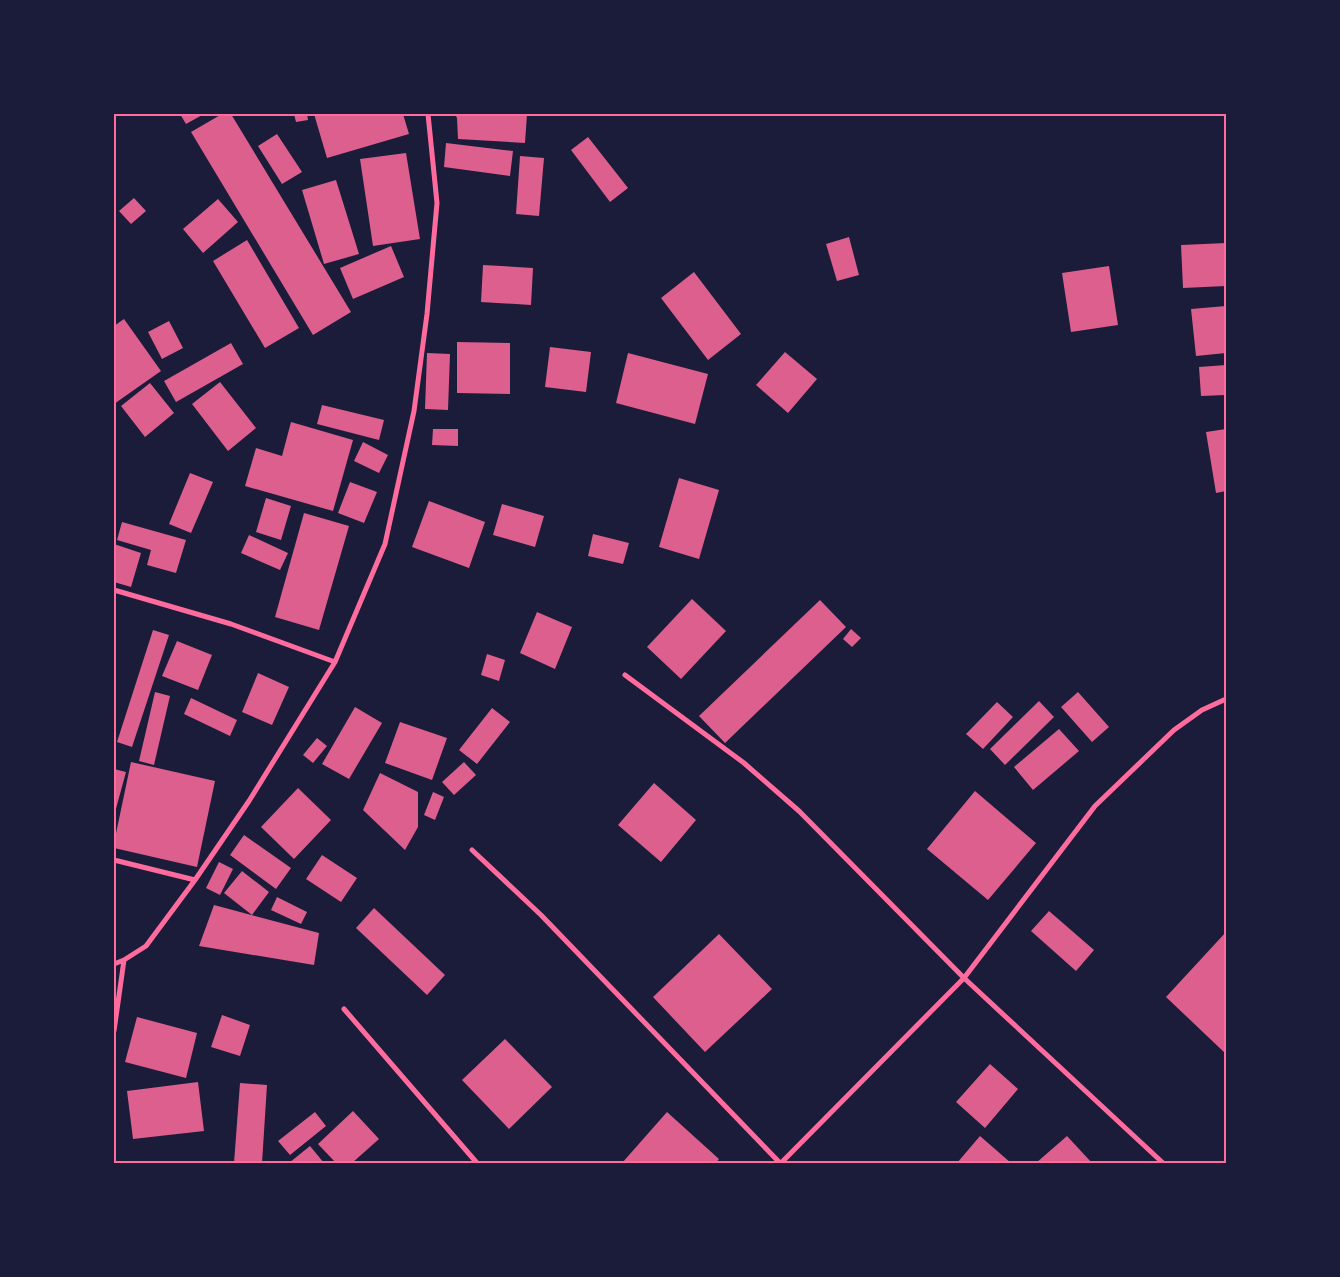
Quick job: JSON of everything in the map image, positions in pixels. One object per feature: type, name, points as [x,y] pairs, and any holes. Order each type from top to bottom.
[{"type":"street","points":[[114,964],[146,946],[196,880],[249,801],[335,662],[385,544],[414,411],[427,314],[437,203],[428,114]]},
{"type":"street","points":[[114,590],[231,624],[335,662]]},
{"type":"street","points":[[625,675],[744,763],[799,812],[964,978],[1163,1163]]},
{"type":"street","points":[[472,850],[542,915],[781,1163],[964,978],[1095,806],[1174,730],[1202,710],[1226,699]]},
{"type":"street","points":[[114,860],[196,880]]},
{"type":"street","points":[[114,1031],[124,960]]},
{"type":"street","points":[[344,1009],[477,1163]]},
{"type":"building","points":[[180,114],[204,114],[186,124]]},
{"type":"building","points":[[222,114],[231,114],[351,312],[313,335],[191,132]]},
{"type":"building","points":[[294,114],[307,114],[308,120],[296,122]]},
{"type":"building","points":[[314,114],[403,114],[409,134],[327,158]]},
{"type":"building","points":[[455,114],[527,114],[525,143],[458,139],[457,118]]},
{"type":"building","points":[[277,134],[302,172],[282,184],[258,146]]},
{"type":"building","points":[[588,137],[628,188],[610,202],[571,150]]},
{"type":"building","points":[[446,143],[513,151],[510,176],[444,167]]},
{"type":"building","points":[[406,153],[420,239],[373,246],[360,159]]},
{"type":"building","points":[[520,156],[544,158],[539,216],[516,214]]},
{"type":"building","points":[[336,180],[359,254],[324,264],[302,190]]},
{"type":"building","points":[[134,198],[146,211],[131,224],[119,211]]},
{"type":"building","points":[[218,199],[238,222],[203,253],[183,229]]},
{"type":"building","points":[[849,237],[859,275],[837,281],[826,244]]},
{"type":"building","points":[[247,240],[299,328],[265,348],[213,261]]},
{"type":"building","points":[[1226,243],[1226,286],[1183,288],[1181,245]]},
{"type":"building","points":[[391,246],[404,277],[353,299],[340,268]]},
{"type":"building","points":[[483,265],[533,268],[531,305],[481,302]]},
{"type":"building","points":[[1109,266],[1118,325],[1071,332],[1062,273]]},
{"type":"building","points":[[694,272],[741,334],[708,360],[661,298]]},
{"type":"building","points":[[1226,306],[1226,353],[1196,356],[1191,309]]},
{"type":"building","points":[[124,319],[161,371],[114,404],[114,326]]},
{"type":"building","points":[[169,321],[183,348],[162,359],[148,332]]},
{"type":"building","points":[[457,342],[510,343],[510,394],[457,393]]},
{"type":"building","points":[[231,343],[243,364],[176,402],[164,381]]},
{"type":"building","points":[[550,347],[591,352],[586,392],[545,387]]},
{"type":"building","points":[[785,352],[817,379],[788,413],[756,385]]},
{"type":"building","points":[[427,353],[450,354],[448,410],[425,409]]},
{"type":"building","points":[[628,353],[708,374],[695,424],[616,403]]},
{"type":"building","points":[[1226,365],[1226,395],[1201,396],[1199,367]]},
{"type":"building","points":[[220,382],[256,428],[228,451],[192,404]]},
{"type":"building","points":[[150,383],[174,413],[145,437],[121,406]]},
{"type":"building","points":[[322,405],[384,420],[379,440],[317,424]]},
{"type":"building","points":[[291,422],[353,440],[333,511],[245,486],[256,448],[282,456]]},
{"type":"building","points":[[433,429],[458,429],[458,446],[432,445]]},
{"type":"building","points":[[1226,429],[1226,491],[1216,493],[1206,432]]},
{"type":"building","points":[[363,442],[388,455],[379,473],[354,461]]},
{"type":"building","points":[[190,473],[213,482],[191,533],[169,524]]},
{"type":"building","points":[[679,478],[719,490],[699,559],[659,547]]},
{"type":"building","points":[[350,482],[377,492],[364,523],[338,513]]},
{"type":"building","points":[[266,498],[291,506],[281,540],[256,532]]},
{"type":"building","points":[[429,501],[485,522],[469,568],[412,547]]},
{"type":"building","points":[[502,504],[544,516],[535,547],[493,535]]},
{"type":"building","points":[[304,513],[349,526],[319,630],[275,617]]},
{"type":"building","points":[[122,522],[186,540],[176,573],[147,565],[151,550],[117,540]]},
{"type":"building","points":[[593,534],[629,543],[623,564],[588,556]]},
{"type":"building","points":[[249,535],[288,553],[280,570],[241,553]]},
{"type":"building","points":[[114,544],[141,553],[131,587],[114,582]]},
{"type":"building","points":[[692,599],[726,631],[681,679],[647,647]]},
{"type":"building","points":[[820,600],[846,627],[725,743],[699,716]]},
{"type":"building","points":[[537,612],[572,627],[555,669],[520,653]]},
{"type":"building","points":[[851,629],[861,638],[852,647],[843,639]]},
{"type":"building","points":[[153,630],[169,635],[132,747],[117,742]]},
{"type":"building","points":[[177,641],[212,655],[198,690],[162,676]]},
{"type":"building","points":[[487,654],[505,660],[499,681],[481,675]]},
{"type":"building","points":[[258,673],[289,687],[272,725],[242,712]]},
{"type":"building","points":[[155,692],[170,696],[154,765],[139,761]]},
{"type":"building","points":[[1078,692],[1109,727],[1092,742],[1061,707]]},
{"type":"building","points":[[191,698],[237,720],[230,736],[184,714]]},
{"type":"building","points":[[1039,701],[1054,717],[1005,765],[990,749]]},
{"type":"building","points":[[997,702],[1013,717],[983,749],[966,734]]},
{"type":"building","points":[[355,707],[382,723],[349,779],[322,764]]},
{"type":"building","points":[[492,708],[510,722],[477,764],[459,750]]},
{"type":"building","points":[[400,722],[447,738],[432,780],[385,763]]},
{"type":"building","points":[[1059,729],[1079,751],[1033,790],[1014,767]]},
{"type":"building","points":[[317,738],[327,746],[313,763],[303,755]]},
{"type":"building","points":[[131,762],[215,781],[197,867],[114,848]]},
{"type":"building","points":[[464,762],[476,775],[454,795],[442,782]]},
{"type":"building","points":[[114,769],[126,772],[114,816]]},
{"type":"building","points":[[380,773],[418,792],[418,827],[405,850],[363,810]]},
{"type":"building","points":[[654,783],[696,820],[661,862],[618,825]]},
{"type":"building","points":[[298,788],[331,820],[294,859],[261,827]]},
{"type":"building","points":[[975,791],[1036,843],[988,900],[927,849]]},
{"type":"building","points":[[433,792],[444,797],[435,820],[424,815]]},
{"type":"building","points":[[244,835],[291,868],[276,889],[230,855]]},
{"type":"building","points":[[322,855],[357,878],[341,902],[306,879]]},
{"type":"building","points":[[219,862],[233,869],[220,895],[206,888]]},
{"type":"building","points":[[242,871],[269,892],[252,915],[224,893]]},
{"type":"building","points":[[277,897],[307,912],[301,924],[271,910]]},
{"type":"building","points":[[214,905],[319,933],[314,965],[199,946]]},
{"type":"building","points":[[374,908],[445,975],[427,995],[356,928]]},
{"type":"building","points":[[1049,911],[1094,950],[1076,971],[1031,931]]},
{"type":"building","points":[[1226,932],[1226,1054],[1166,997]]},
{"type":"building","points":[[719,934],[772,989],[705,1052],[653,997]]},
{"type":"building","points":[[222,1015],[250,1025],[240,1056],[211,1047]]},
{"type":"building","points":[[137,1017],[197,1033],[186,1078],[125,1062]]},
{"type":"building","points":[[505,1039],[552,1087],[509,1129],[462,1080]]},
{"type":"building","points":[[990,1064],[1018,1089],[985,1128],[956,1102]]},
{"type":"building","points":[[198,1082],[204,1131],[133,1139],[127,1091]]},
{"type":"building","points":[[240,1083],[267,1085],[262,1163],[234,1163]]},
{"type":"building","points":[[353,1111],[379,1139],[352,1163],[336,1163],[318,1144]]},
{"type":"building","points":[[315,1112],[326,1126],[290,1155],[278,1141]]},
{"type":"building","points":[[667,1112],[719,1159],[716,1163],[622,1163]]},
{"type":"building","points":[[980,1136],[1011,1163],[957,1163]]},
{"type":"building","points":[[1067,1136],[1092,1163],[1036,1163]]},
{"type":"building","points":[[310,1146],[324,1163],[289,1163]]}]
